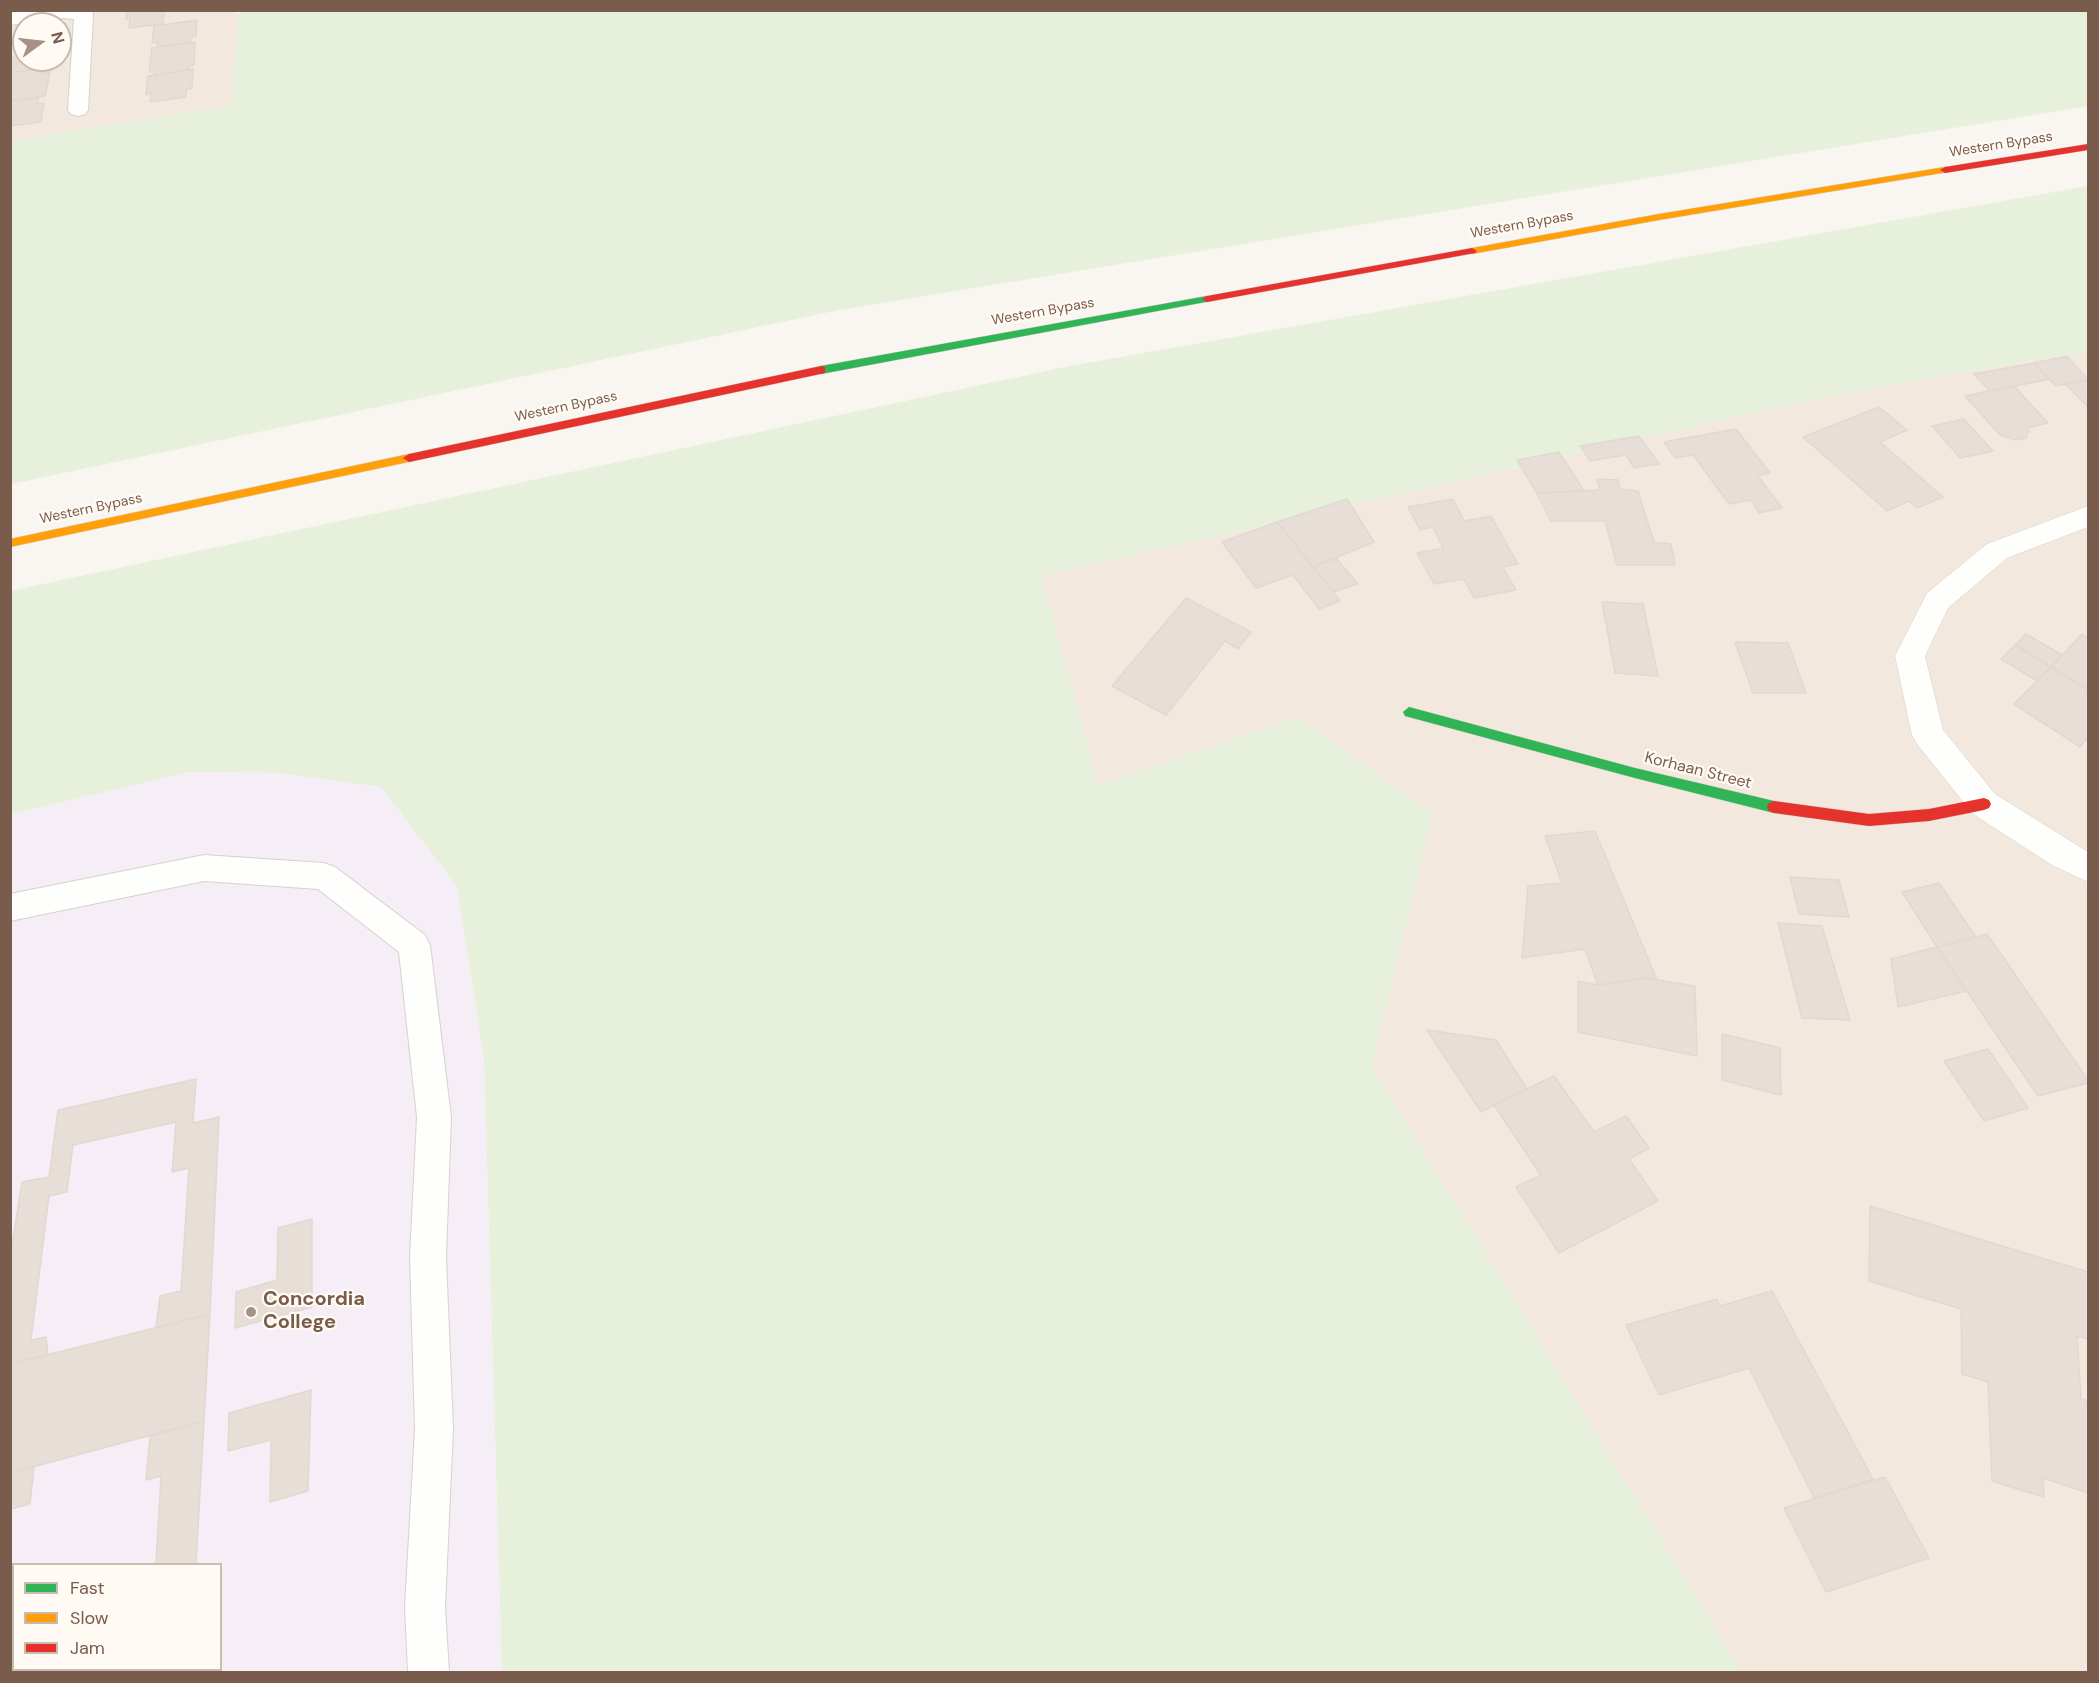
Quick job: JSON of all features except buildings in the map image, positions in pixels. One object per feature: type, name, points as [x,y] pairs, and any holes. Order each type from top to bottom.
[{"type":"main road","name":"Western Bypass","points":[[10,543],[859,362],[1659,217],[2088,147]]},
{"type":"main road","name":"Korhaan Street","points":[[1408,712],[1635,773],[1790,811],[1869,820],[1929,815],[1984,804]]},
{"type":"street","points":[[2088,516],[1997,551],[1937,601],[1910,656],[1928,735],[1984,804],[2088,868]]},
{"type":"lane","points":[[10,19],[64,12],[84,14],[78,110]]},
{"type":"lane","points":[[10,908],[204,868],[324,876],[414,945],[434,1117],[428,1257],[434,1429],[425,1607],[429,1672]]},
{"type":"shaded area","points":[[228,10],[239,14],[230,106],[11,141],[11,11]]},
{"type":"shaded area","points":[[2088,351],[2088,1672],[1742,1672],[1372,1067],[1432,814],[1298,717],[1098,786],[1042,576],[1825,397]]},
{"type":"shaded area","name":"Concordia College","points":[[189,772],[278,773],[381,787],[457,886],[484,1059],[502,1672],[11,1672],[10,814]]},
{"type":"green space","points":[[242,11],[2088,11],[2088,106],[839,310],[11,484],[11,141],[230,106],[239,14]]},
{"type":"green space","points":[[2088,186],[2088,351],[1825,397],[1042,576],[1098,785],[1298,717],[1432,814],[1372,1067],[1742,1672],[502,1672],[484,1059],[457,886],[381,787],[278,773],[189,772],[11,814],[10,591],[1070,366]]},
{"type":"traffic: fast","points":[[821,370],[1207,299]]},
{"type":"traffic: fast","points":[[1409,712],[1635,773],[1774,807]]},
{"type":"traffic: slow","points":[[1472,251],[1659,217],[1945,170]]},
{"type":"traffic: slow","points":[[10,543],[409,458]]},
{"type":"traffic: jam","points":[[1945,170],[2088,147]]},
{"type":"traffic: jam","points":[[1207,299],[1472,251]]},
{"type":"traffic: jam","points":[[409,458],[821,370]]},
{"type":"traffic: jam","points":[[1774,807],[1869,820],[1929,815],[1984,804]]},
{"type":"place","name":"Concordia College","points":[[251,1312]]}]
